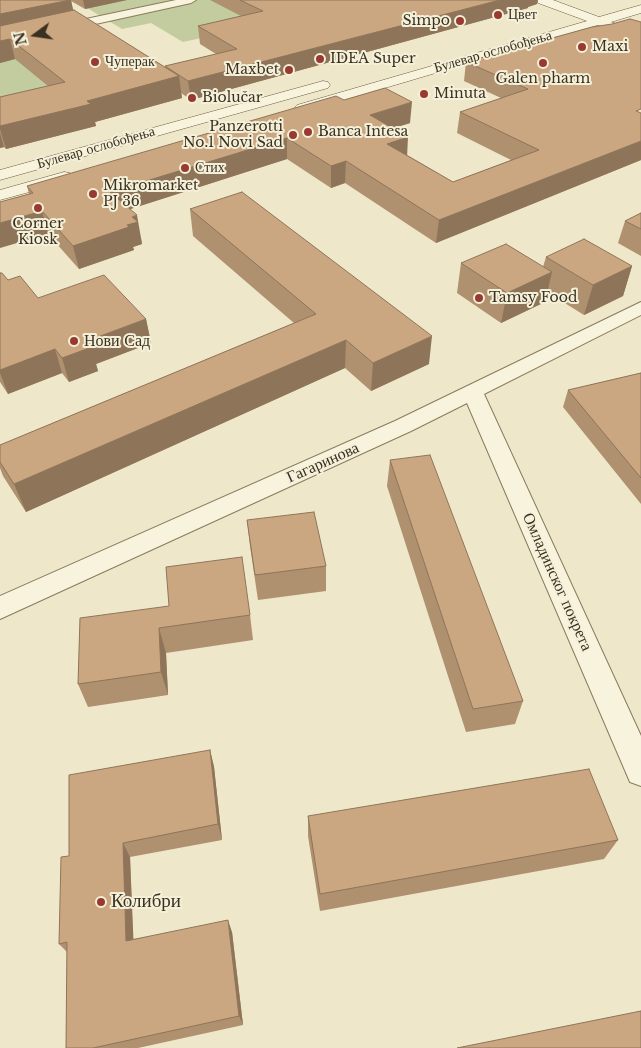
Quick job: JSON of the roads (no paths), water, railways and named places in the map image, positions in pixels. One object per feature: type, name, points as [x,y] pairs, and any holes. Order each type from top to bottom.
[{"type":"main road","points":[[542,0],[641,28]]},
{"type":"main road","points":[[563,0],[641,37]]},
{"type":"main road","name":"Булевар ослобођења","points":[[445,51],[595,14],[641,9]]},
{"type":"main road","name":"Булевар ослобођења","points":[[286,112],[595,14]]},
{"type":"main road","name":"Булевар ослобођења","points":[[0,175],[332,83]]},
{"type":"main road","name":"Булевар ослобођења","points":[[0,195],[76,173]]},
{"type":"street","points":[[0,41],[191,0]]},
{"type":"street","points":[[75,11],[92,21]]},
{"type":"street","name":"Гагаринова","points":[[0,608],[403,426],[641,308]]},
{"type":"street","name":"Омладинског покрета","points":[[472,393],[641,771]]},
{"type":"place","name":"Цвет","points":[[498,15]]},
{"type":"place","name":"Simpo","points":[[460,21]]},
{"type":"place","name":"Maxi","points":[[582,47]]},
{"type":"place","name":"IDEA Super","points":[[320,59]]},
{"type":"place","name":"Чуперак","points":[[95,62]]},
{"type":"place","name":"Galen pharm","points":[[543,63]]},
{"type":"place","name":"Maxbet","points":[[289,70]]},
{"type":"place","name":"Minuta","points":[[424,94]]},
{"type":"place","name":"Biolučar","points":[[192,98]]},
{"type":"place","name":"Banca Intesa","points":[[308,132]]},
{"type":"place","name":"Panzerotti No.1 Novi Sad","points":[[293,135]]},
{"type":"place","name":"Стих","points":[[185,168]]},
{"type":"place","name":"Mikromarket PJ 36","points":[[93,194]]},
{"type":"place","name":"Corner Kiosk","points":[[38,208]]},
{"type":"place","name":"Tamsy Food","points":[[479,298]]},
{"type":"place","name":"Нови Сад","points":[[74,341]]},
{"type":"place","name":"Колибри","points":[[101,902]]}]
